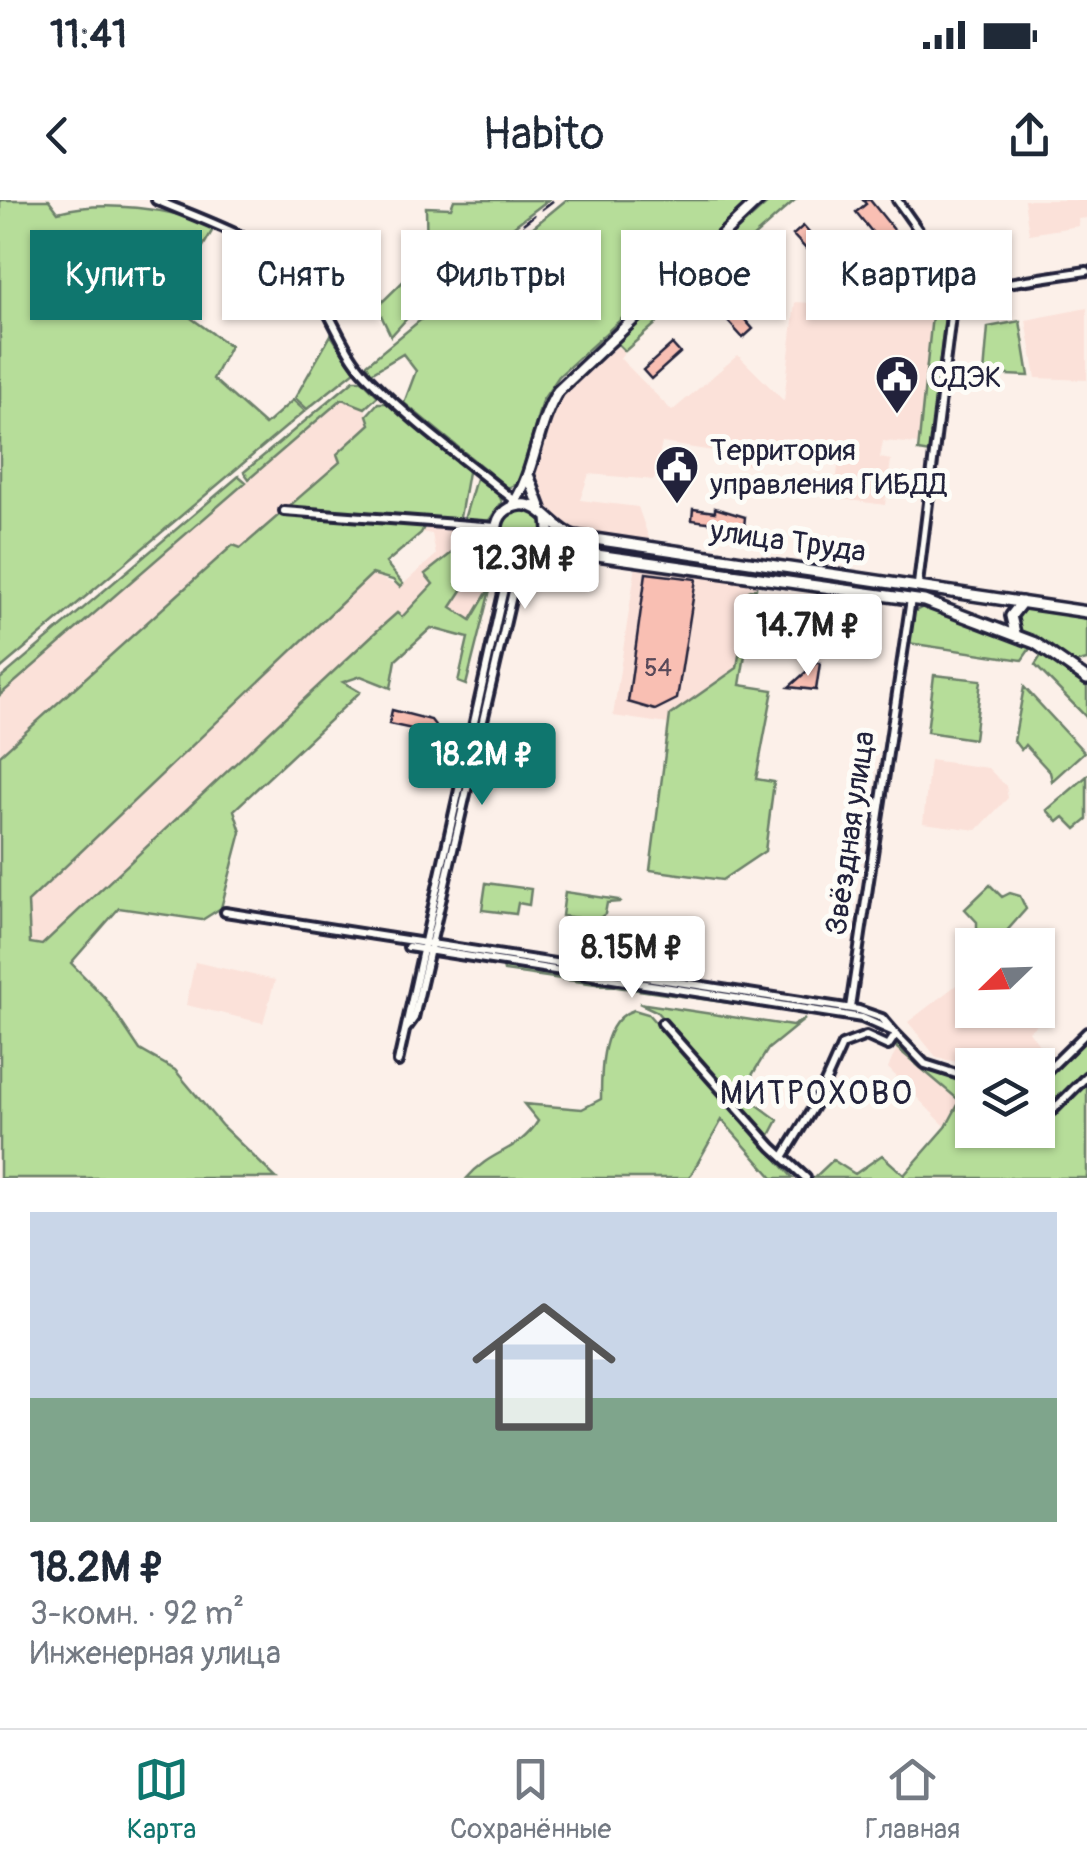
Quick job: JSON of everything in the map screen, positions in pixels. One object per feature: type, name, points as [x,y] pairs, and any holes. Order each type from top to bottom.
[{"type":"main road","points":[[529,474],[552,534],[547,548],[538,557],[520,561],[507,556],[496,539],[496,528],[529,474],[548,407],[569,377],[759,200]]},
{"type":"main road","points":[[513,504],[529,505],[546,516]]},
{"type":"main road","name":"улица Труда","points":[[546,516],[560,532],[574,536],[1087,612]]},
{"type":"main road","name":"улица Труда","points":[[547,548],[911,599],[1015,633],[1087,678]]},
{"type":"main road","name":"Звёздная улица","points":[[911,599],[918,584]]},
{"type":"main road","points":[[1015,633],[1011,616],[1022,602]]},
{"type":"main road","points":[[1077,672],[1087,664]]},
{"type":"street","points":[[156,200],[250,240],[315,290],[331,326],[371,380],[513,504]]},
{"type":"street","points":[[896,200],[918,230]]},
{"type":"street","points":[[1012,282],[1087,270]]},
{"type":"street","name":"Звёздная улица","points":[[918,584],[950,320]]},
{"type":"street","points":[[284,511],[496,528]]},
{"type":"street","points":[[398,1062],[405,1030],[414,1018],[507,574],[507,556]]},
{"type":"street","points":[[427,949],[520,561]]},
{"type":"street","name":"Звёздная улица","points":[[849,1012],[911,599]]},
{"type":"street","points":[[224,912],[279,917],[427,949],[849,1012],[895,1033],[925,1064],[955,1073]]},
{"type":"street","points":[[662,1023],[772,1147],[785,1154],[806,1178]]},
{"type":"street","points":[[1055,1063],[1087,1032]]},
{"type":"street","points":[[785,1154],[816,1103],[842,1045],[866,1036],[888,1046],[895,1033]]},
{"type":"street","points":[[1055,1108],[1087,1076]]},
{"type":"shaded area","points":[[1024,200],[1087,200],[1087,218],[1078,219],[1079,226],[1029,234]]},
{"type":"shaded area","points":[[795,302],[806,303],[806,320],[932,320],[919,444],[883,441],[880,458],[891,460],[885,505],[834,498],[840,452],[768,442],[757,466],[718,461],[719,452],[662,443],[654,480],[589,474],[580,500],[638,507],[651,544],[588,534],[562,525],[542,505],[534,482],[542,442],[560,397],[611,343],[625,351],[620,358],[672,411],[738,355],[784,401]]},
{"type":"shaded area","points":[[1087,308],[1087,380],[1036,378],[1026,320]]},
{"type":"shaded area","points":[[342,399],[365,408],[370,424],[337,453],[341,462],[240,548],[233,546],[0,755],[0,695]]},
{"type":"shaded area","points":[[427,521],[475,525],[475,534],[425,573],[433,584],[401,617],[42,945],[30,944],[28,902],[372,574],[400,587],[436,555],[432,534],[420,532]]},
{"type":"shaded area","points":[[484,557],[496,561],[491,586],[471,620],[450,607]]},
{"type":"shaded area","points":[[636,565],[757,582],[740,686],[726,676],[670,715],[668,724],[613,716]]},
{"type":"shaded area","points":[[930,760],[988,768],[1006,786],[1008,798],[977,830],[923,823]]},
{"type":"shaded area","points":[[195,962],[275,980],[263,1023],[186,1005]]},
{"type":"shaded area","points":[[955,986],[955,1028],[1033,1028],[1029,1031],[1041,1048],[955,1048],[955,1062],[937,1058],[908,1022]]},
{"type":"shaded area","points":[[897,1048],[955,1097],[955,1110],[946,1127],[888,1068]]},
{"type":"green space","points":[[0,200],[49,200],[58,212],[95,207],[136,208],[215,226],[202,248],[202,230],[30,230],[30,320],[194,320],[230,346],[213,379],[265,425],[293,400],[305,411],[0,669]]},
{"type":"green space","points":[[454,200],[548,200],[509,230],[426,230],[426,207],[451,208]]},
{"type":"green space","points":[[566,200],[751,200],[718,230],[621,230],[621,319],[559,376],[542,401],[519,483],[508,488],[404,403],[416,371],[403,354],[371,373],[367,364],[420,320],[601,320],[601,230],[530,230]]},
{"type":"green space","points":[[771,200],[795,200],[761,230],[737,230]]},
{"type":"green space","points":[[401,283],[401,320],[405,320],[391,336],[381,315],[381,303]]},
{"type":"green space","points":[[637,320],[660,320],[625,351],[618,344],[611,349],[611,343]]},
{"type":"green space","points":[[932,320],[945,320],[930,453],[918,451]]},
{"type":"green space","points":[[1020,321],[1029,376],[984,374],[988,327]]},
{"type":"green space","points":[[331,335],[355,371],[307,409],[295,398]]},
{"type":"green space","points":[[354,380],[362,380],[378,396],[365,408],[342,399],[249,479],[244,472]]},
{"type":"green space","points":[[378,403],[390,403],[463,463],[468,472],[459,523],[427,521],[421,533],[386,563],[403,584],[400,587],[393,580],[372,574],[28,902],[30,943],[42,945],[380,628],[397,613],[402,617],[433,584],[425,574],[458,548],[465,556],[464,570],[484,557],[451,607],[471,620],[491,586],[466,685],[458,682],[468,638],[431,628],[396,660],[391,688],[361,676],[343,682],[360,692],[234,810],[241,832],[221,908],[202,920],[119,908],[71,963],[106,999],[140,1050],[175,1070],[222,1126],[276,1178],[0,1178],[0,755],[233,545],[241,548],[340,462],[337,454],[370,424],[367,415]]},
{"type":"green space","points":[[477,475],[497,490],[502,502],[487,523],[463,523]]},
{"type":"green space","points":[[239,476],[246,482],[0,695],[0,679]]},
{"type":"green space","points":[[523,511],[538,518],[545,533],[538,548],[523,555],[508,548],[501,533],[508,518]]},
{"type":"green space","points":[[756,588],[740,685],[773,690],[756,779],[774,782],[765,851],[722,880],[650,870],[670,715],[737,668],[749,591]]},
{"type":"green space","points":[[923,607],[1031,647],[1022,660],[908,643],[912,613]]},
{"type":"green space","points":[[1019,608],[1087,618],[1087,660],[1075,663],[1016,628],[1014,617]]},
{"type":"green space","points":[[1042,654],[1087,687],[1087,718],[1035,665]]},
{"type":"green space","points":[[934,675],[981,680],[974,739],[927,732]]},
{"type":"green space","points":[[1024,687],[1084,752],[1052,781],[1050,772],[1025,745],[1021,750],[1014,741]]},
{"type":"green space","points":[[1087,776],[1087,820],[1076,829],[1064,817],[1058,822],[1047,810]]},
{"type":"green space","points":[[486,883],[531,889],[529,905],[518,903],[516,914],[482,910]]},
{"type":"green space","points":[[990,885],[1002,897],[1010,893],[1020,896],[1026,909],[1009,928],[977,928],[977,922],[965,909]]},
{"type":"green space","points":[[565,892],[620,902],[607,903],[605,914],[597,920],[562,916]]},
{"type":"green space","points":[[503,967],[775,1007],[778,1010],[504,971]]},
{"type":"green space","points":[[639,1003],[792,1026],[805,1019],[768,1049],[741,1093],[778,1120],[768,1139],[656,1011]]},
{"type":"green space","points":[[634,1010],[648,1014],[793,1178],[773,1178],[722,1120],[689,1178],[467,1178],[531,1131],[538,1121],[524,1104],[582,1109],[601,1099],[609,1035],[623,1016]]},
{"type":"green space","points":[[1087,1039],[1087,1073],[1055,1104],[1055,1070]]},
{"type":"green space","points":[[896,1041],[924,1068],[955,1078],[955,1097],[897,1048]]},
{"type":"green space","points":[[1087,1082],[1087,1178],[814,1178],[833,1160],[855,1174],[882,1155],[904,1175],[946,1127],[955,1110],[955,1148],[1055,1148],[1055,1109]]},
{"type":"building","points":[[863,200],[870,200],[894,230],[870,230],[856,212],[866,204]]},
{"type":"building","points":[[803,226],[806,249],[793,235]]},
{"type":"building","points":[[727,320],[745,320],[753,329],[743,338]]},
{"type":"building","points":[[672,344],[680,353],[651,379],[643,370]]},
{"type":"building","points":[[715,508],[745,517],[744,527],[692,520],[693,509],[715,512]]},
{"type":"building","points":[[646,573],[696,579],[677,699],[655,710],[628,702]]},
{"type":"building","points":[[820,663],[816,690],[789,687]]},
{"type":"building","points":[[392,710],[431,720],[441,733],[433,767],[421,764],[427,738],[422,731],[389,724]]},
{"type":"railway","points":[[515,230],[554,200]]},
{"type":"place","name":"СДЭК","points":[[897,415]]},
{"type":"place","name":"Территория управления ГИБДД","points":[[677,505]]},
{"type":"district","name":"МИТРОХОВО","points":[[817,1093]]}]
